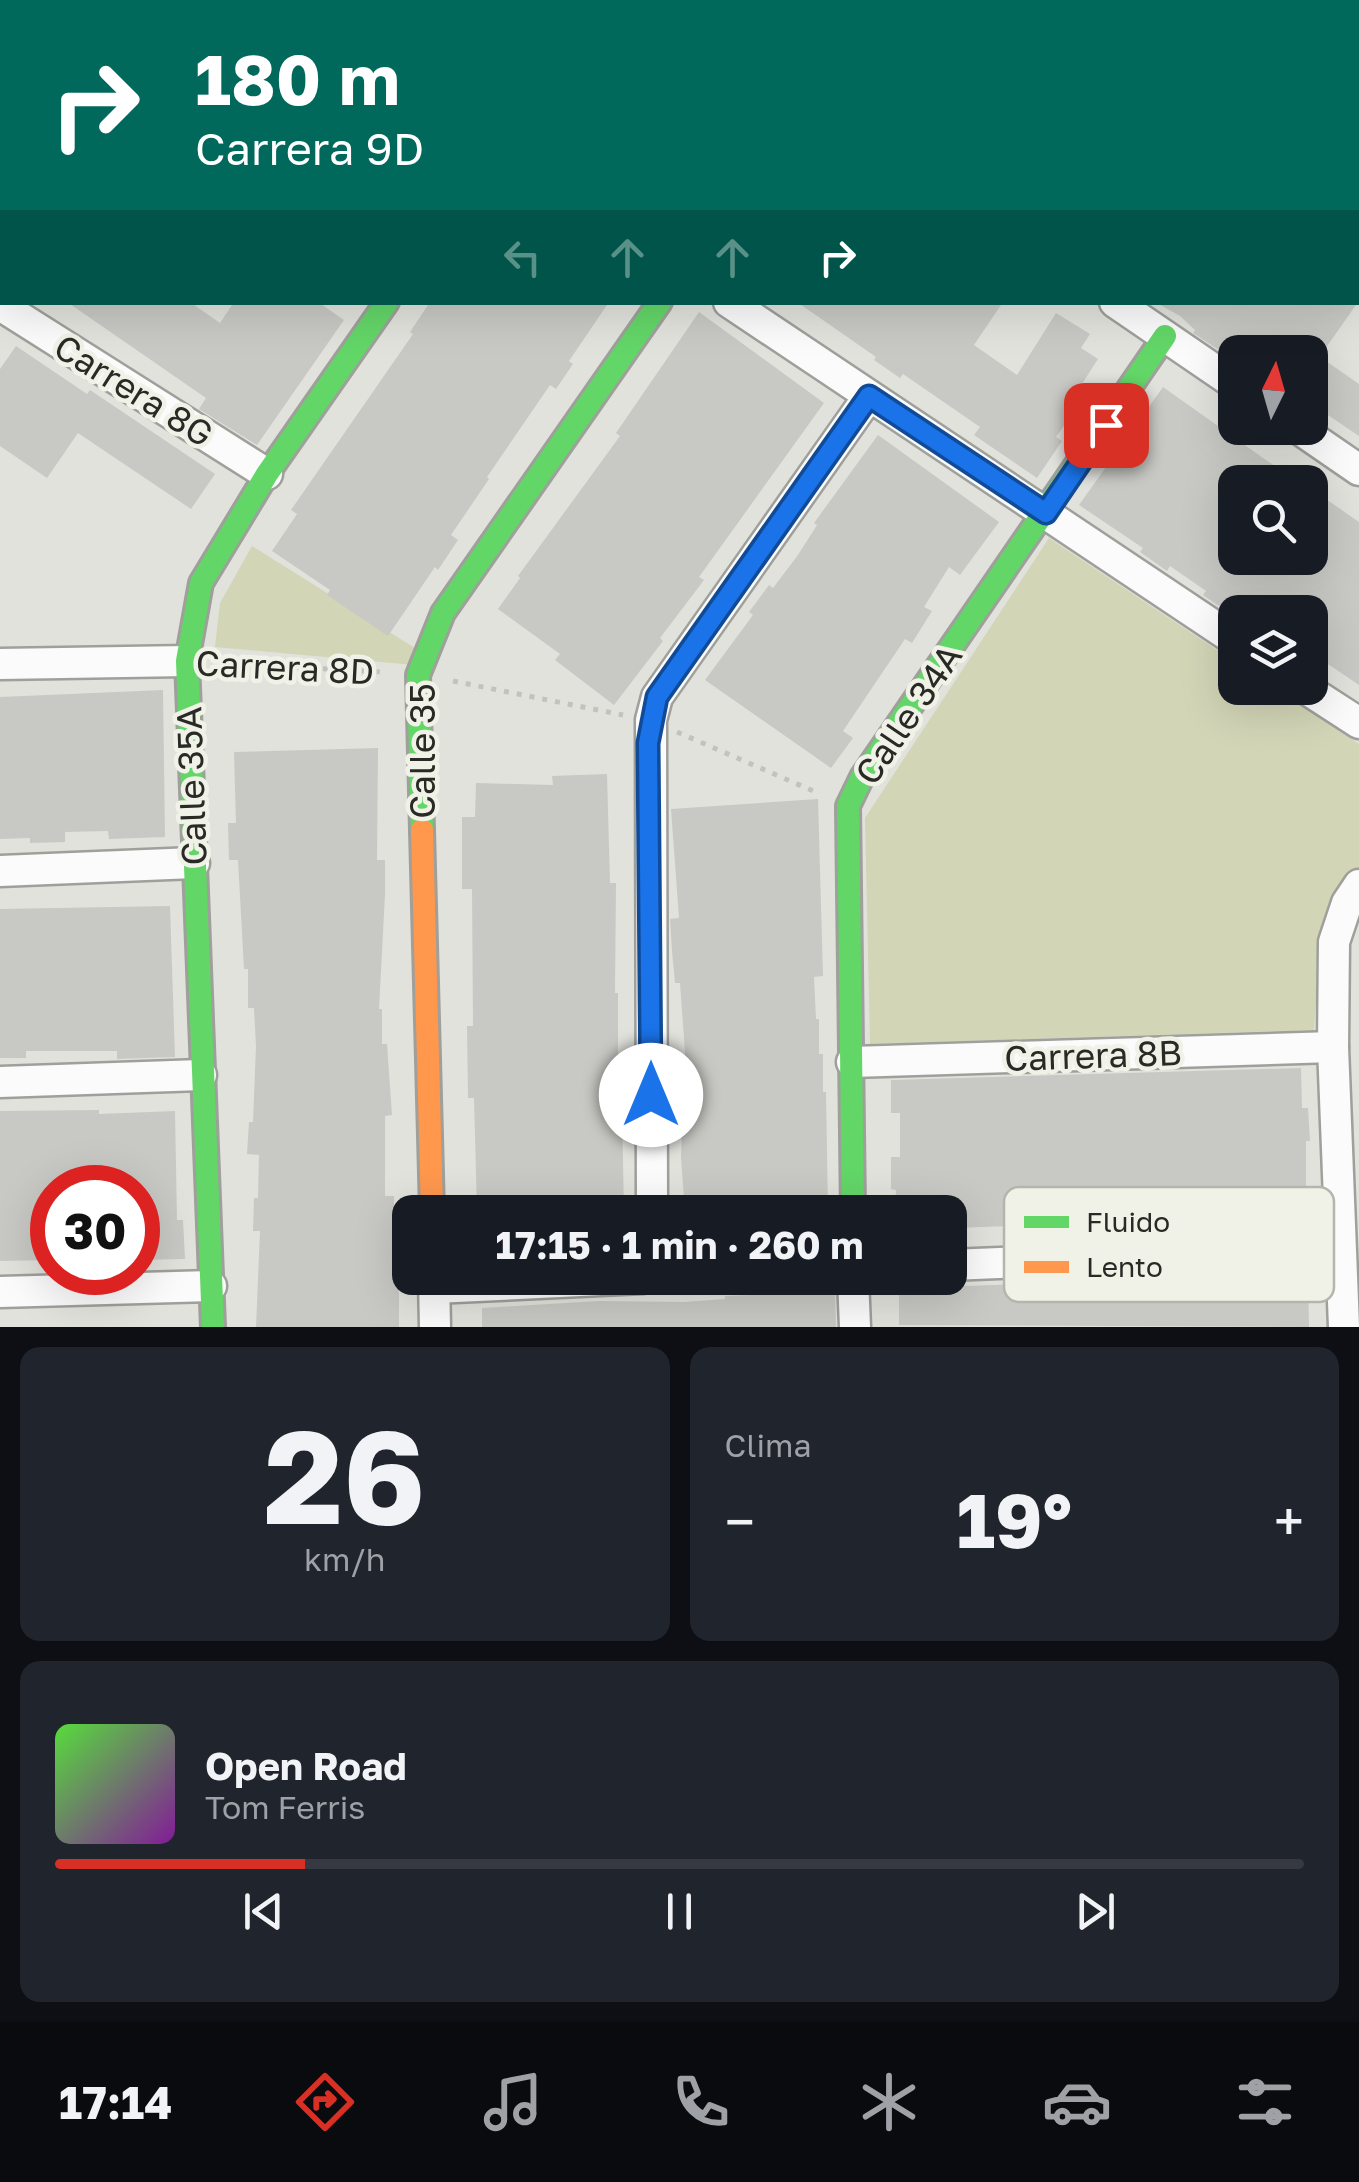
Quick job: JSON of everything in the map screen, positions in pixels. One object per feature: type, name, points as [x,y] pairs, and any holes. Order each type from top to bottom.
[{"type":"street","name":"Calle 35A","points":[[213,1327],[200,1075],[187,661],[201,583],[268,474],[383,305]]},
{"type":"street","name":"Calle 35","points":[[432,1195],[418,674],[442,613],[658,305]]},
{"type":"street","points":[[733,305],[1218,629]]},
{"type":"street","points":[[1119,305],[1218,372]]},
{"type":"street","name":"Carrera 8G","points":[[0,306],[268,474]]},
{"type":"street","name":"Calle 34A","points":[[853,1195],[848,806],[862,777],[1165,336]]},
{"type":"street","points":[[652,1195],[650,720],[657,697],[869,396]]},
{"type":"street","points":[[1323,445],[1359,470]]},
{"type":"street","name":"Carrera 8D","points":[[0,664],[187,661]]},
{"type":"street","points":[[1328,703],[1359,724]]},
{"type":"street","points":[[0,871],[194,862]]},
{"type":"street","points":[[1344,1327],[1333,1048],[1334,942],[1347,903],[1359,885]]},
{"type":"street","name":"Carrera 8B","points":[[852,1062],[1333,1048]]},
{"type":"street","points":[[0,1082],[200,1075]]},
{"type":"street","points":[[1334,1248],[1339,1248]]},
{"type":"street","points":[[967,1264],[1004,1263]]},
{"type":"street","points":[[0,1292],[210,1286]]},
{"type":"street","points":[[434,1295],[435,1327]]},
{"type":"street","points":[[854,1295],[856,1327]]},
{"type":"path","name":"Carrera 8D","points":[[187,661],[418,674],[650,720],[848,806]]},
{"type":"green space","points":[[1049,538],[1218,651],[1218,705],[1300,705],[1359,744],[1359,915],[1317,987],[1314,1030],[870,1044],[865,818]]},
{"type":"green space","points":[[252,546],[418,650],[414,665],[215,647],[220,603]]},
{"type":"building","points":[[71,305],[194,305],[220,323],[232,305],[322,305],[344,320],[257,445],[199,409],[206,398]]},
{"type":"building","points":[[428,305],[607,305],[569,361],[573,364],[556,389],[550,385],[487,477],[451,535],[458,540],[388,636],[272,551],[297,514],[291,510],[413,334],[410,332]]},
{"type":"building","points":[[801,305],[1001,305],[974,345],[1017,375],[1056,313],[1090,334],[1081,348],[1098,359],[1071,401],[1078,406],[1056,437],[1062,441],[1037,478],[974,435],[980,427],[903,374],[900,378],[874,360],[876,357]]},
{"type":"building","points":[[1160,305],[1356,305],[1328,345],[1328,335],[1218,335],[1218,349],[1193,333],[1195,330]]},
{"type":"building","points":[[699,312],[824,403],[699,577],[704,580],[660,638],[663,641],[614,705],[555,660],[560,654],[498,609],[620,436],[616,433]]},
{"type":"building","points":[[16,346],[87,394],[90,390],[215,474],[191,509],[78,433],[47,478],[0,446],[0,369]]},
{"type":"building","points":[[1328,362],[1359,384],[1359,436],[1328,415]]},
{"type":"building","points":[[1163,387],[1218,426],[1218,445],[1245,445],[1273,465],[1218,465],[1218,575],[1328,575],[1328,500],[1359,522],[1359,685],[1328,664],[1328,595],[1218,595],[1218,605],[1203,595],[1206,591],[1170,566],[1167,571],[1140,552],[1143,548],[1079,505]]},
{"type":"building","points":[[878,435],[999,522],[960,575],[949,567],[924,607],[932,611],[912,643],[905,639],[843,731],[853,738],[831,768],[705,680],[753,615],[749,612],[769,585],[773,588],[798,555],[817,525],[814,523]]},
{"type":"building","points":[[163,690],[165,837],[109,839],[108,831],[65,832],[65,842],[0,839],[0,697]]},
{"type":"building","points":[[378,748],[377,860],[385,860],[379,1009],[382,1044],[387,1044],[392,1115],[385,1116],[385,1196],[392,1196],[392,1295],[399,1295],[399,1327],[256,1327],[260,1231],[253,1231],[259,1155],[247,1154],[249,1122],[253,1122],[256,1046],[254,1008],[248,1008],[248,969],[244,969],[238,860],[229,860],[228,823],[236,823],[234,752]]},
{"type":"building","points":[[607,774],[610,883],[616,883],[615,993],[621,1061],[624,1195],[477,1195],[474,1098],[468,1098],[467,1026],[473,1026],[472,889],[462,889],[462,817],[475,817],[476,783],[553,785],[552,776]]},
{"type":"building","points":[[818,799],[823,976],[814,977],[819,1054],[823,1054],[826,1092],[828,1195],[684,1195],[681,1158],[685,1052],[670,919],[679,918],[671,809]]},
{"type":"building","points":[[170,906],[175,1057],[117,1059],[117,1051],[26,1051],[26,1058],[0,1058],[0,909]]},
{"type":"building","points":[[1301,1068],[1302,1108],[1308,1108],[1310,1141],[1306,1141],[1306,1187],[1004,1187],[1004,1226],[967,1228],[967,1195],[896,1195],[896,1190],[891,1189],[891,1157],[900,1157],[900,1113],[891,1113],[891,1080]]},
{"type":"building","points":[[0,1111],[175,1111],[177,1220],[183,1220],[185,1259],[160,1260],[160,1165],[30,1165],[30,1260],[0,1261]]},
{"type":"building","points":[[1004,1285],[1004,1302],[1309,1302],[1309,1327],[899,1325],[899,1295],[967,1295],[967,1286]]},
{"type":"building","points":[[835,1295],[836,1327],[482,1327],[482,1308],[599,1301],[684,1302],[725,1296]]},
{"type":"traffic: fast","points":[[213,1327],[187,661],[201,583],[267,474],[385,305]]},
{"type":"traffic: fast","points":[[422,830],[418,675],[443,613],[658,305]]},
{"type":"traffic: fast","points":[[853,1195],[848,806],[862,777],[1165,336]]},
{"type":"traffic: slow","points":[[422,830],[432,1195]]},
{"type":"route","points":[[651,1095],[648,743],[657,697],[869,396],[1046,513],[1106,425]]}]
